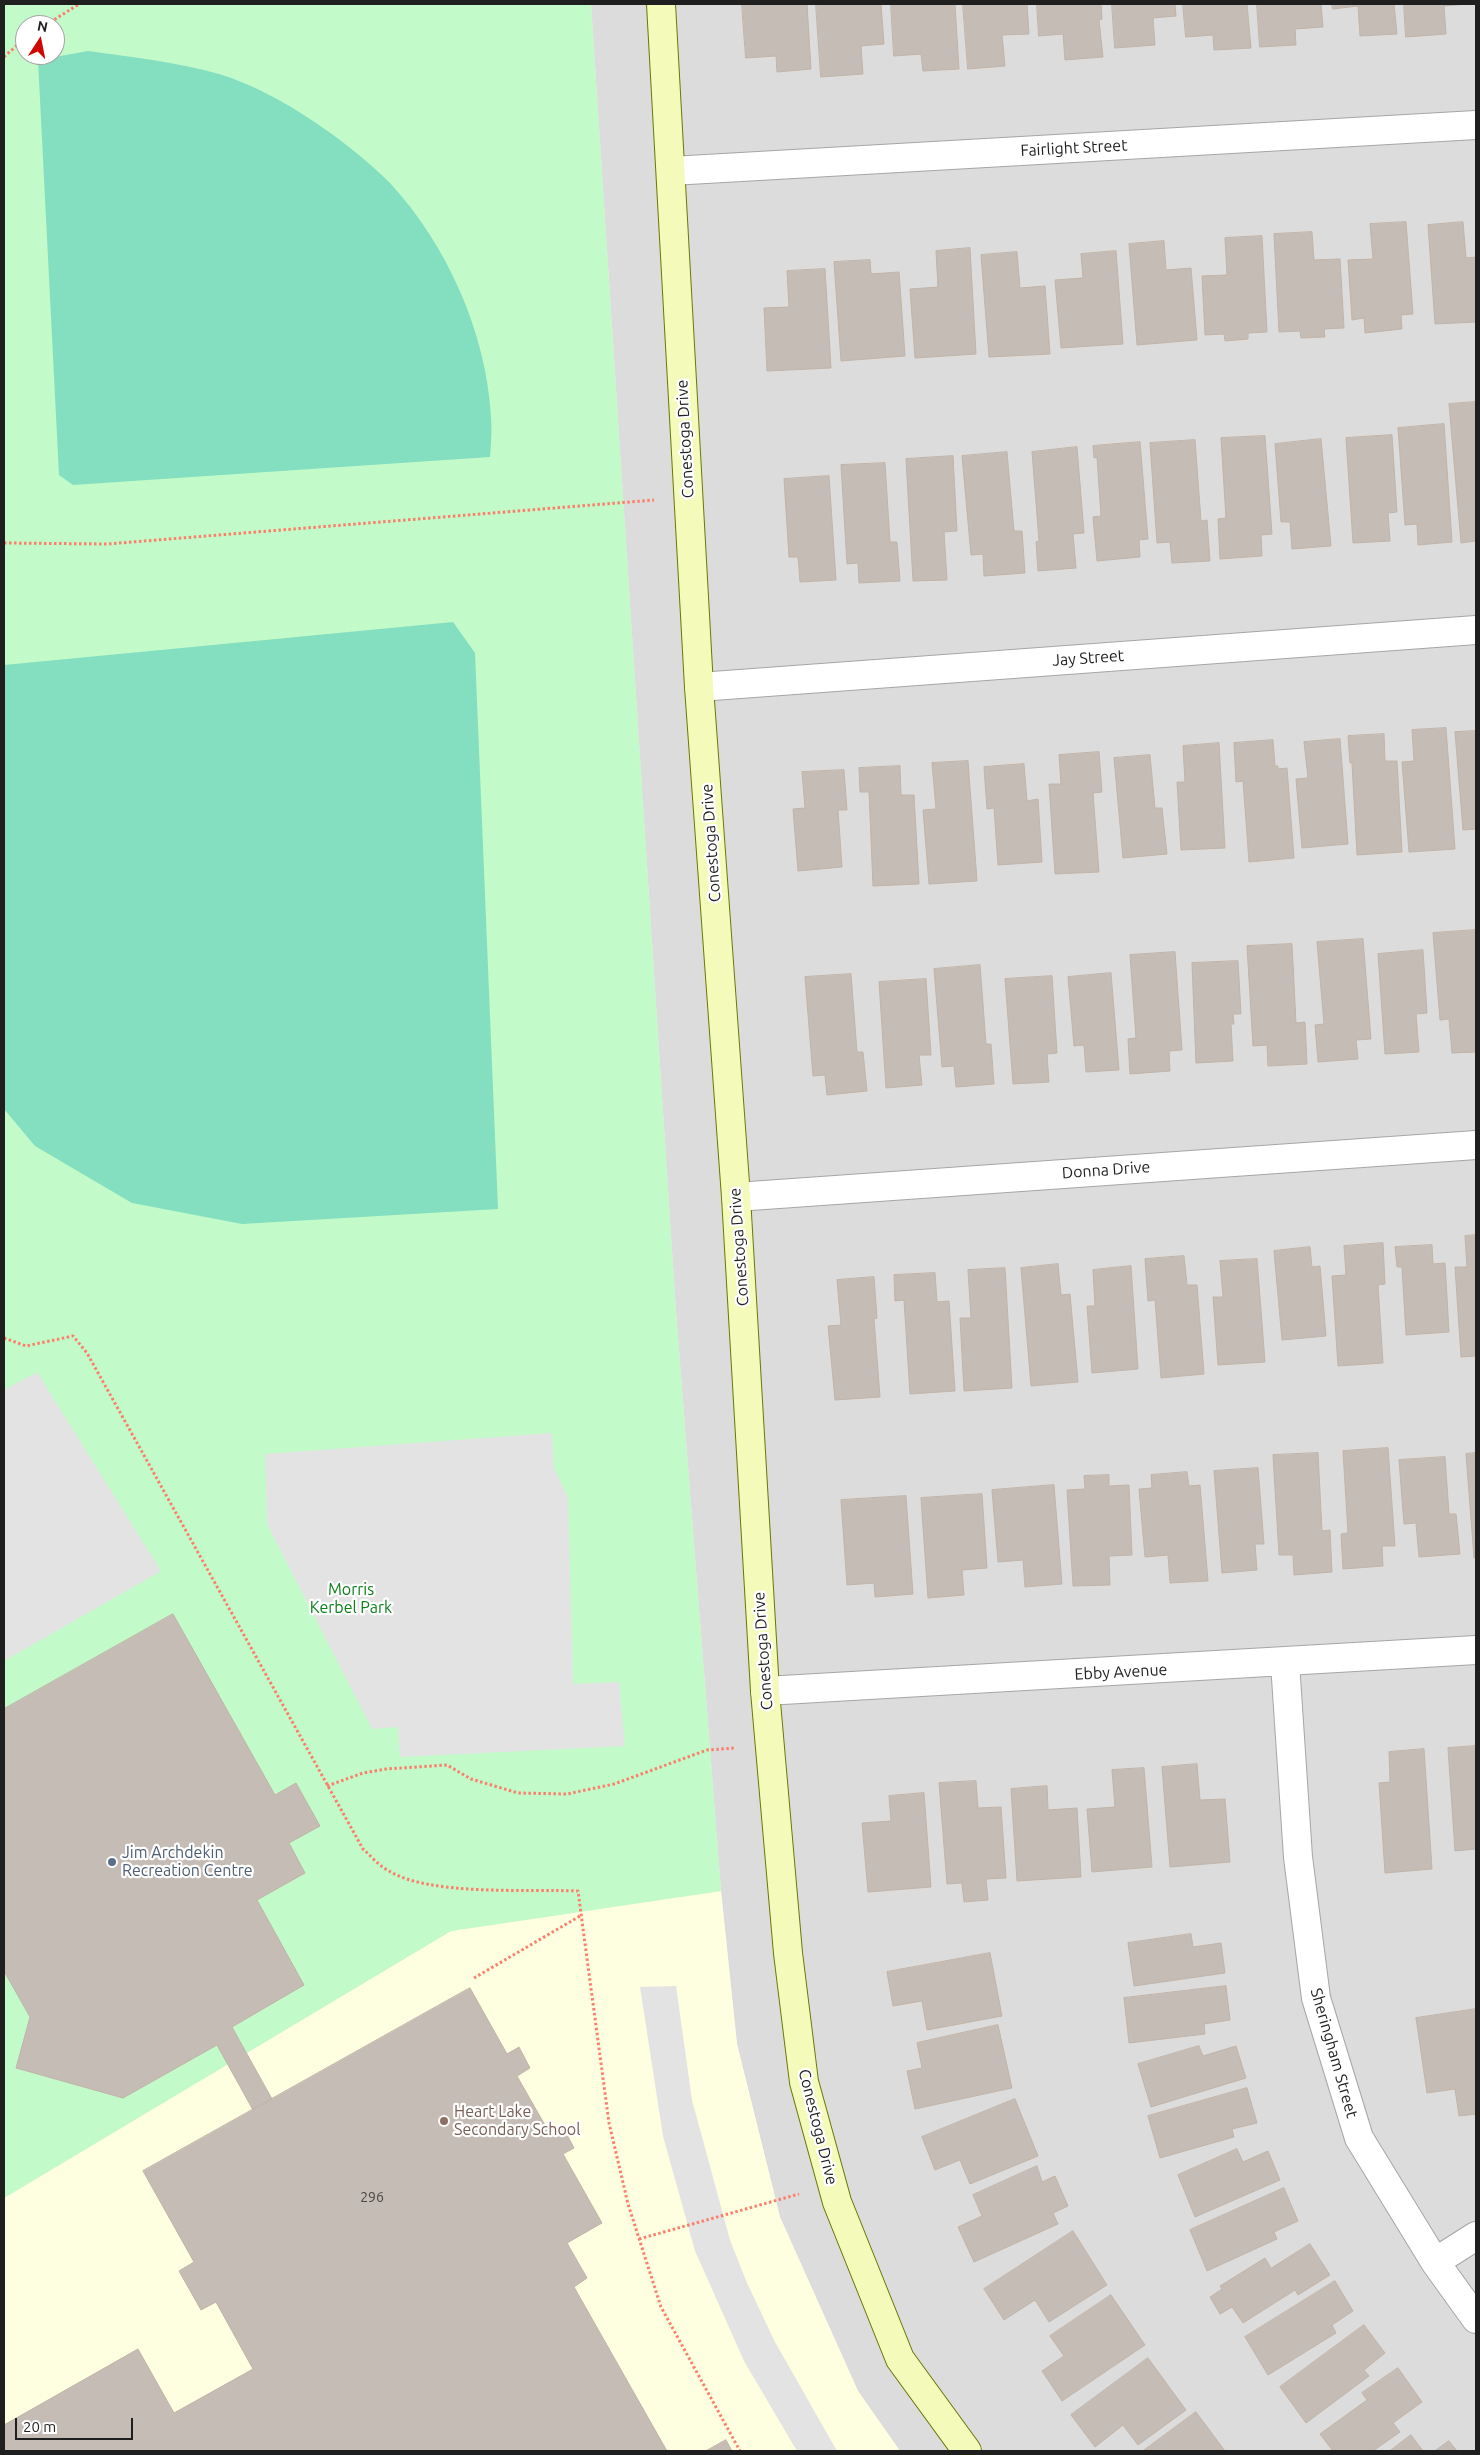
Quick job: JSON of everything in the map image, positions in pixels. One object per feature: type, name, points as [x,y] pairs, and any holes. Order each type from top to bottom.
[{"type":"street","name":"Conestoga Drive","points":[[661,4],[688,498],[736,1197],[765,1691],[788,1953],[804,2082],[833,2186],[900,2358],[967,2451]]},
{"type":"street","name":"Fairlight Street","points":[[671,171],[1476,125]]},
{"type":"street","name":"Jay Street","points":[[700,687],[1476,630]]},
{"type":"street","name":"Donna Drive","points":[[736,1197],[1476,1144]]},
{"type":"street","name":"Ebby Avenue","points":[[765,1691],[1285,1663],[1476,1650]]},
{"type":"street","name":"Sheringham Street","points":[[1285,1663],[1298,1856],[1316,1998],[1359,2138],[1434,2262],[1476,2318]]},
{"type":"street","points":[[1434,2262],[1476,2236]]},
{"type":"path","points":[[62,15],[79,4]]},
{"type":"path","points":[[4,57],[15,47]]},
{"type":"path","points":[[4,543],[107,544],[688,498]]},
{"type":"path","points":[[4,1338],[26,1346],[73,1336],[87,1353],[363,1849],[389,1871],[420,1884],[454,1888],[578,1891],[610,2123],[628,2204],[661,2307],[740,2451]]},
{"type":"path","points":[[327,1786],[363,1774],[386,1769],[447,1764],[471,1779],[518,1793],[567,1794],[614,1784],[707,1750],[770,1746]]},
{"type":"path","points":[[474,1978],[580,1916]]},
{"type":"path","points":[[639,2239],[778,2198],[833,2186]]},
{"type":"shaded area","points":[[591,4],[1476,4],[1476,2451],[900,2451],[858,2391],[780,2217],[737,2044],[721,1891],[676,1312]]},
{"type":"shaded area","points":[[37,1372],[161,1571],[4,1661],[4,1390]]},
{"type":"shaded area","points":[[552,1433],[554,1468],[568,1498],[573,1684],[619,1682],[625,1746],[400,1757],[398,1727],[372,1729],[267,1524],[265,1454]]},
{"type":"shaded area","name":"Heart Lake Secondary School","points":[[721,1891],[737,2044],[780,2217],[858,2391],[900,2451],[4,2451],[4,2198],[451,1931]]},
{"type":"shaded area","points":[[676,1986],[692,2100],[730,2240],[747,2283],[775,2342],[837,2451],[797,2451],[744,2361],[695,2251],[663,2136],[640,1987]]},
{"type":"green space","name":"Morris Kerbel Park","points":[[4,4],[591,4],[676,1312],[721,1891],[451,1931],[4,2198]]},
{"type":"green space","points":[[88,51],[154,60],[219,74],[244,83],[280,100],[323,128],[363,158],[390,183],[410,207],[446,262],[472,322],[488,384],[491,421],[490,457],[73,485],[59,475],[38,65],[65,65],[65,55]]},
{"type":"green space","points":[[453,622],[475,653],[498,1209],[242,1224],[132,1203],[35,1146],[4,1109],[4,665]]},
{"type":"building","points":[[742,4],[807,4],[811,69],[777,72],[776,56],[746,58]]},
{"type":"building","points":[[816,4],[881,4],[884,44],[861,46],[863,74],[821,77]]},
{"type":"building","points":[[891,4],[955,4],[959,69],[923,71],[921,54],[894,56]]},
{"type":"building","points":[[963,4],[1027,4],[1029,34],[1002,35],[1005,66],[968,69]]},
{"type":"building","points":[[1037,4],[1101,4],[1102,19],[1099,20],[1103,57],[1065,60],[1063,34],[1039,36]]},
{"type":"building","points":[[1112,4],[1175,4],[1176,16],[1153,18],[1155,45],[1115,48]]},
{"type":"building","points":[[1183,4],[1247,4],[1251,48],[1214,50],[1213,35],[1186,37]]},
{"type":"building","points":[[1257,4],[1321,4],[1323,27],[1295,29],[1296,45],[1260,47]]},
{"type":"building","points":[[1332,4],[1394,4],[1397,34],[1360,36],[1358,6],[1333,9]]},
{"type":"building","points":[[1404,4],[1467,4],[1444,6],[1446,34],[1406,37]]},
{"type":"building","points":[[1406,222],[1413,314],[1401,315],[1402,329],[1365,333],[1364,318],[1352,320],[1348,260],[1373,259],[1370,224]]},
{"type":"building","points":[[1463,222],[1466,258],[1476,257],[1476,322],[1435,324],[1428,225]]},
{"type":"building","points":[[1312,232],[1314,260],[1340,259],[1344,328],[1324,329],[1325,337],[1301,338],[1300,331],[1279,332],[1274,234]]},
{"type":"building","points":[[1262,236],[1267,332],[1248,333],[1248,339],[1225,341],[1224,334],[1205,335],[1202,276],[1227,275],[1225,238]]},
{"type":"building","points":[[1164,241],[1166,270],[1191,268],[1197,340],[1137,345],[1129,244]]},
{"type":"building","points":[[970,248],[976,354],[915,358],[910,289],[938,287],[936,251]]},
{"type":"building","points":[[1116,251],[1123,344],[1061,348],[1055,280],[1083,278],[1081,254]]},
{"type":"building","points":[[1017,252],[1020,288],[1045,286],[1050,354],[989,357],[981,255]]},
{"type":"building","points":[[870,260],[871,274],[899,272],[905,356],[841,361],[834,262]]},
{"type":"building","points":[[825,269],[831,368],[767,371],[764,308],[789,307],[787,271]]},
{"type":"building","points":[[1476,402],[1476,541],[1461,543],[1449,404]]},
{"type":"building","points":[[1444,424],[1452,542],[1418,545],[1417,524],[1405,525],[1398,428]]},
{"type":"building","points":[[1392,435],[1397,512],[1388,513],[1390,541],[1353,543],[1346,438]]},
{"type":"building","points":[[1265,436],[1272,534],[1261,535],[1262,556],[1220,559],[1218,519],[1226,518],[1221,438]]},
{"type":"building","points":[[1321,439],[1331,546],[1292,549],[1290,522],[1281,522],[1275,444]]},
{"type":"building","points":[[1195,440],[1201,521],[1207,520],[1210,561],[1172,563],[1170,542],[1157,543],[1150,443]]},
{"type":"building","points":[[1140,442],[1148,539],[1139,540],[1140,557],[1097,561],[1093,517],[1101,516],[1097,457],[1094,458],[1093,446]]},
{"type":"building","points":[[1077,447],[1084,533],[1073,534],[1076,568],[1038,571],[1036,542],[1039,541],[1032,452]]},
{"type":"building","points":[[1007,452],[1014,531],[1022,531],[1025,573],[984,576],[983,554],[971,555],[962,456]]},
{"type":"building","points":[[953,456],[957,531],[944,532],[947,580],[913,581],[906,459]]},
{"type":"building","points":[[885,463],[890,542],[897,542],[900,581],[859,583],[858,563],[847,564],[841,465]]},
{"type":"building","points":[[829,476],[836,580],[800,582],[798,557],[789,557],[784,479]]},
{"type":"building","points":[[1446,728],[1455,849],[1409,852],[1402,762],[1414,761],[1412,730]]},
{"type":"building","points":[[1476,731],[1476,829],[1463,830],[1455,732]]},
{"type":"building","points":[[1384,734],[1385,761],[1397,761],[1402,852],[1357,855],[1352,763],[1350,763],[1348,736]]},
{"type":"building","points":[[1340,739],[1348,844],[1302,848],[1296,779],[1308,778],[1304,742]]},
{"type":"building","points":[[1273,740],[1275,766],[1278,766],[1278,769],[1287,768],[1294,858],[1249,862],[1243,781],[1236,782],[1234,743]]},
{"type":"building","points":[[1219,743],[1225,848],[1181,850],[1177,782],[1185,782],[1183,746]]},
{"type":"building","points":[[1099,752],[1102,792],[1093,793],[1099,872],[1055,874],[1049,784],[1061,784],[1059,755]]},
{"type":"building","points":[[1150,755],[1155,808],[1162,808],[1167,854],[1123,858],[1114,758]]},
{"type":"building","points":[[968,761],[977,881],[929,884],[923,810],[936,809],[932,763]]},
{"type":"building","points":[[1024,764],[1027,801],[1038,799],[1042,862],[998,865],[994,808],[987,809],[984,767]]},
{"type":"building","points":[[900,766],[901,795],[914,795],[919,884],[873,886],[869,792],[860,792],[859,768]]},
{"type":"building","points":[[844,770],[847,810],[838,810],[842,867],[798,871],[793,809],[805,808],[802,772]]},
{"type":"building","points":[[1476,930],[1476,1052],[1452,1053],[1449,1019],[1440,1020],[1433,933]]},
{"type":"building","points":[[1363,939],[1371,1039],[1356,1040],[1358,1059],[1318,1062],[1315,1025],[1324,1024],[1317,942]]},
{"type":"building","points":[[1292,944],[1296,1023],[1305,1022],[1307,1064],[1268,1066],[1267,1045],[1253,1046],[1247,946]]},
{"type":"building","points":[[1423,950],[1427,1013],[1416,1014],[1419,1052],[1385,1054],[1378,954]]},
{"type":"building","points":[[1175,952],[1182,1050],[1169,1051],[1170,1071],[1130,1074],[1128,1039],[1136,1038],[1130,955]]},
{"type":"building","points":[[1238,961],[1241,1014],[1233,1014],[1234,1024],[1231,1024],[1233,1061],[1196,1063],[1192,963]]},
{"type":"building","points":[[980,965],[986,1044],[991,1044],[994,1084],[956,1087],[954,1066],[942,1067],[934,969]]},
{"type":"building","points":[[1111,973],[1119,1070],[1086,1072],[1084,1045],[1074,1046],[1068,977]]},
{"type":"building","points":[[851,974],[857,1052],[863,1052],[867,1091],[827,1095],[825,1075],[813,1076],[805,977]]},
{"type":"building","points":[[1052,976],[1057,1053],[1047,1054],[1049,1082],[1013,1084],[1005,979]]},
{"type":"building","points":[[926,979],[931,1055],[919,1055],[922,1085],[886,1088],[879,982]]},
{"type":"building","points":[[1476,1235],[1476,1356],[1461,1357],[1455,1267],[1467,1267],[1465,1236]]},
{"type":"building","points":[[1383,1243],[1385,1284],[1378,1285],[1383,1363],[1338,1366],[1332,1276],[1346,1275],[1344,1246]]},
{"type":"building","points":[[1432,1245],[1433,1264],[1445,1263],[1449,1332],[1406,1335],[1402,1267],[1397,1267],[1395,1247]]},
{"type":"building","points":[[1310,1247],[1312,1267],[1320,1266],[1326,1336],[1282,1340],[1274,1251]]},
{"type":"building","points":[[1184,1256],[1187,1285],[1197,1285],[1204,1374],[1161,1378],[1155,1300],[1148,1301],[1145,1259]]},
{"type":"building","points":[[1257,1259],[1265,1362],[1218,1365],[1213,1297],[1223,1297],[1220,1261]]},
{"type":"building","points":[[1058,1264],[1061,1295],[1070,1294],[1078,1382],[1031,1386],[1021,1268]]},
{"type":"building","points":[[1131,1266],[1138,1369],[1092,1373],[1087,1306],[1095,1306],[1093,1270]]},
{"type":"building","points":[[1005,1268],[1012,1388],[964,1391],[960,1318],[971,1318],[968,1270]]},
{"type":"building","points":[[935,1273],[937,1302],[949,1301],[955,1391],[910,1394],[904,1300],[895,1301],[894,1275]]},
{"type":"building","points":[[874,1277],[877,1318],[874,1319],[880,1397],[835,1400],[828,1326],[841,1325],[837,1280]]},
{"type":"building","points":[[1388,1448],[1395,1546],[1382,1546],[1383,1566],[1343,1569],[1341,1534],[1348,1533],[1343,1451]]},
{"type":"building","points":[[1318,1453],[1322,1531],[1330,1530],[1332,1572],[1294,1575],[1293,1555],[1279,1555],[1273,1455]]},
{"type":"building","points":[[1476,1453],[1476,1557],[1474,1558],[1466,1454]]},
{"type":"building","points":[[1445,1457],[1449,1514],[1456,1514],[1460,1554],[1419,1557],[1416,1523],[1404,1524],[1399,1460]]},
{"type":"building","points":[[1258,1468],[1264,1544],[1255,1544],[1257,1570],[1222,1573],[1214,1471]]},
{"type":"building","points":[[1187,1472],[1189,1486],[1200,1485],[1208,1581],[1170,1583],[1168,1555],[1145,1557],[1139,1489],[1152,1488],[1151,1475]]},
{"type":"building","points":[[1109,1475],[1109,1486],[1129,1485],[1132,1555],[1109,1556],[1110,1585],[1073,1586],[1067,1490],[1085,1489],[1084,1476]]},
{"type":"building","points":[[1054,1485],[1062,1584],[1025,1587],[1023,1560],[998,1562],[992,1490]]},
{"type":"building","points":[[982,1494],[987,1568],[962,1570],[964,1595],[928,1598],[921,1498]]},
{"type":"building","points":[[906,1496],[913,1594],[875,1597],[874,1583],[847,1585],[841,1500]]},
{"type":"building","points":[[173,1614],[275,1795],[296,1783],[320,1826],[289,1843],[305,1873],[257,1900],[304,1985],[232,2027],[272,2099],[253,2110],[217,2045],[123,2098],[16,2068],[30,2017],[4,1971],[4,1709]]},
{"type":"building","points":[[1476,1746],[1476,1849],[1455,1851],[1448,1748]]},
{"type":"building","points":[[1424,1749],[1432,1869],[1385,1873],[1379,1783],[1390,1782],[1389,1752]]},
{"type":"building","points":[[1197,1764],[1200,1800],[1225,1799],[1230,1862],[1170,1867],[1162,1767]]},
{"type":"building","points":[[1144,1768],[1152,1867],[1092,1872],[1087,1809],[1115,1807],[1112,1770]]},
{"type":"building","points":[[976,1781],[978,1808],[1001,1807],[1006,1878],[986,1879],[988,1900],[964,1902],[962,1883],[947,1884],[939,1783]]},
{"type":"building","points":[[1047,1786],[1048,1810],[1077,1808],[1081,1877],[1017,1881],[1011,1789]]},
{"type":"building","points":[[924,1793],[931,1887],[868,1892],[862,1823],[891,1821],[889,1796]]},
{"type":"building","points":[[1191,1934],[1193,1947],[1221,1943],[1225,1973],[1134,1986],[1128,1943]]},
{"type":"building","points":[[990,1953],[1002,2016],[927,2030],[922,2001],[893,2006],[887,1972]]},
{"type":"building","points":[[1226,1986],[1230,2020],[1204,2024],[1205,2034],[1129,2043],[1124,1998]]},
{"type":"building","points":[[470,1988],[507,2054],[519,2047],[530,2068],[517,2076],[550,2134],[563,2127],[574,2148],[563,2154],[602,2223],[567,2243],[587,2278],[574,2287],[667,2451],[4,2451],[4,2425],[138,2349],[174,2413],[253,2369],[216,2302],[201,2310],[179,2271],[194,2262],[143,2171]]},
{"type":"building","points":[[1476,2009],[1476,2114],[1459,2116],[1455,2089],[1427,2093],[1416,2018]]},
{"type":"building","points":[[998,2025],[1012,2088],[915,2109],[907,2071],[922,2068],[917,2043]]},
{"type":"building","points":[[1199,2046],[1203,2056],[1236,2046],[1246,2078],[1151,2107],[1138,2064]]},
{"type":"building","points":[[1247,2088],[1257,2123],[1232,2129],[1234,2137],[1160,2158],[1148,2116]]},
{"type":"building","points":[[1015,2099],[1038,2156],[970,2184],[960,2160],[935,2170],[922,2137]]},
{"type":"building","points":[[1237,2149],[1243,2162],[1268,2151],[1280,2180],[1195,2217],[1178,2175]]},
{"type":"building","points":[[1037,2166],[1042,2182],[1055,2176],[1068,2206],[1053,2213],[1058,2224],[974,2262],[958,2227],[982,2216],[973,2195]]},
{"type":"building","points":[[1284,2188],[1298,2221],[1274,2232],[1277,2239],[1207,2271],[1190,2230]]},
{"type":"building","points":[[1073,2231],[1107,2285],[1049,2322],[1035,2300],[1004,2320],[984,2289]]},
{"type":"building","points":[[1310,2244],[1330,2275],[1298,2295],[1295,2290],[1243,2323],[1232,2307],[1220,2314],[1210,2297],[1222,2289],[1220,2286],[1265,2258],[1271,2268]]},
{"type":"building","points":[[1335,2281],[1353,2311],[1332,2325],[1336,2333],[1268,2375],[1245,2337]]},
{"type":"building","points":[[1111,2295],[1145,2345],[1062,2401],[1042,2371],[1064,2356],[1050,2336]]},
{"type":"building","points":[[1364,2325],[1385,2353],[1364,2370],[1369,2376],[1306,2423],[1280,2387]]},
{"type":"building","points":[[1148,2358],[1186,2410],[1138,2445],[1123,2425],[1095,2447],[1071,2415]]},
{"type":"building","points":[[1398,2368],[1422,2402],[1393,2423],[1400,2432],[1373,2451],[1333,2451],[1320,2434],[1367,2400],[1362,2393]]},
{"type":"building","points":[[1196,2412],[1225,2451],[1143,2451]]},
{"type":"building","points":[[1411,2435],[1423,2451],[1390,2451]]},
{"type":"building","points":[[726,2440],[732,2451],[706,2451]]},
{"type":"building","points":[[1449,2441],[1457,2451],[1435,2451]]},
{"type":"place","name":"Jim Archdekin Recreation Centre","points":[[112,1862]]},
{"type":"place","name":"Heart Lake Secondary School","points":[[444,2121]]}]
